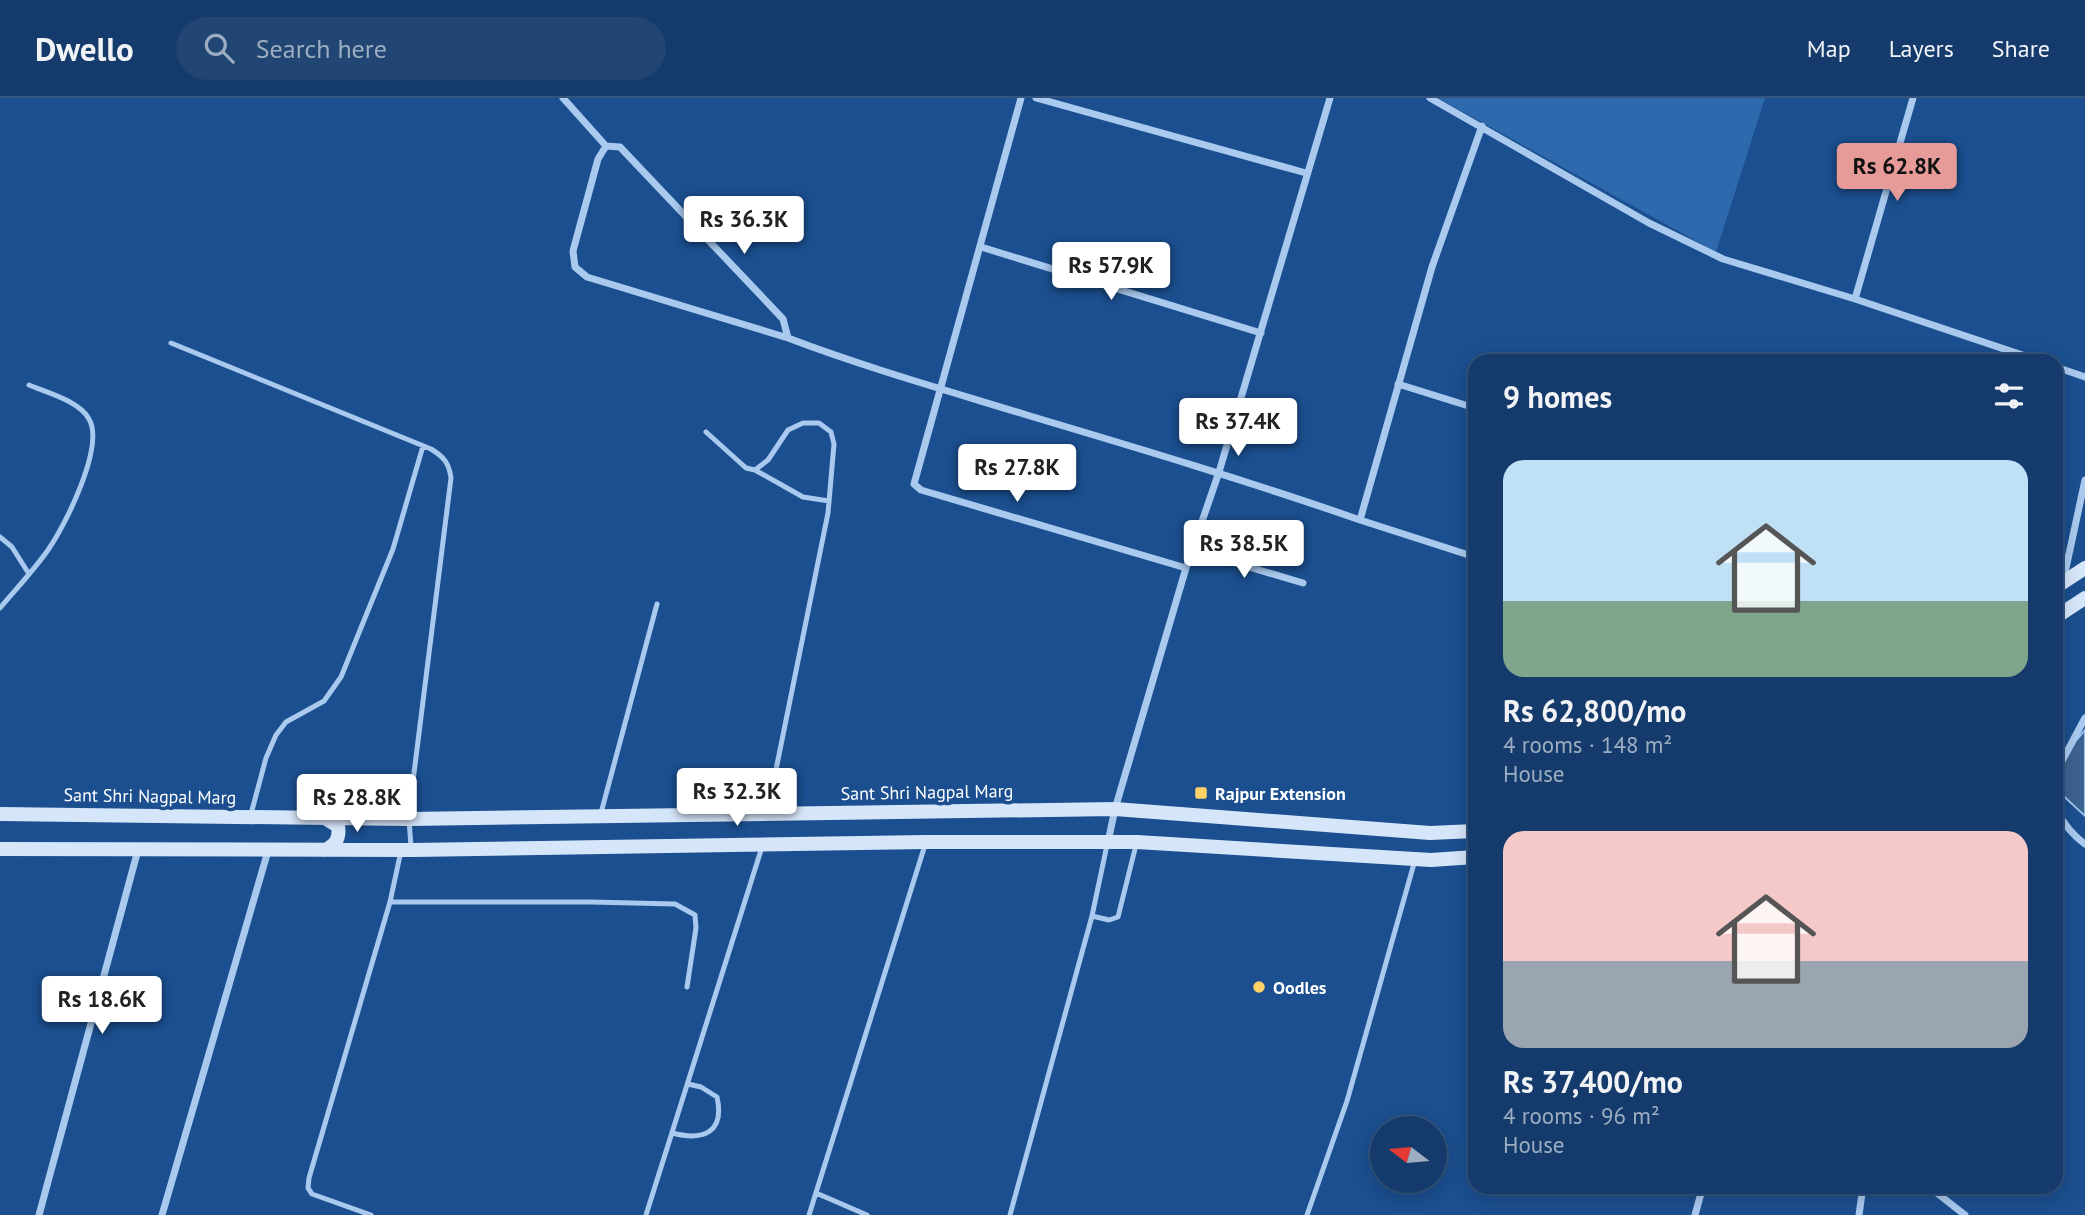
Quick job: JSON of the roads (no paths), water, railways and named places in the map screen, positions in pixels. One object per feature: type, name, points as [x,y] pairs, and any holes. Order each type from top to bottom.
[{"type":"main road","points":[[2063,582],[2085,568]]},
{"type":"main road","points":[[2063,612],[2085,598]]},
{"type":"main road","name":"Sant Shri Nagpal Marg","points":[[0,814],[410,819],[1115,809],[1430,833],[1468,831]]},
{"type":"main road","points":[[325,818],[338,826],[339,832],[333,846],[325,850]]},
{"type":"main road","points":[[0,849],[406,850],[926,842],[1137,842],[1415,859],[1468,857]]},
{"type":"street","points":[[563,98],[606,146],[620,147],[693,221],[783,319],[788,338]]},
{"type":"street","points":[[1021,98],[939,388],[915,480],[916,488],[1186,568]]},
{"type":"street","points":[[1036,98],[1307,173]]},
{"type":"street","points":[[1108,842],[1115,809],[1186,568],[1219,472],[1330,98]]},
{"type":"street","points":[[1430,98],[1552,169],[1723,259],[1855,299],[2019,354]]},
{"type":"street","points":[[1855,299],[1913,98]]},
{"type":"street","points":[[1360,520],[1432,267],[1482,126]]},
{"type":"street","points":[[606,146],[598,159],[573,251],[575,267],[587,277],[788,338],[939,388],[1219,472],[1468,554]]},
{"type":"street","points":[[981,247],[1261,333]]},
{"type":"street","points":[[2063,369],[2085,377]]},
{"type":"street","points":[[1398,384],[1468,406]]},
{"type":"street","points":[[2063,572],[2085,480]]},
{"type":"street","points":[[1192,550],[1303,583]]},
{"type":"street","points":[[2063,758],[2085,718]]},
{"type":"street","points":[[2063,822],[2085,844]]},
{"type":"street","points":[[39,1215],[138,850]]},
{"type":"street","points":[[162,1215],[268,850]]},
{"type":"street","points":[[1695,1215],[1701,1194]]},
{"type":"street","points":[[1859,1215],[1862,1194]]},
{"type":"street","points":[[1937,1194],[1965,1215]]},
{"type":"lane","points":[[171,343],[423,446],[442,456],[449,466],[451,478],[406,850],[309,1178],[308,1188],[312,1194],[371,1215]]},
{"type":"lane","points":[[0,608],[49,549],[71,510],[87,465],[93,428],[88,417],[62,398],[29,386]]},
{"type":"lane","points":[[755,471],[768,460],[788,430],[803,423],[819,423],[831,432],[834,444],[829,501],[767,814]]},
{"type":"lane","points":[[706,432],[746,468],[803,497],[829,501]]},
{"type":"lane","points":[[250,817],[266,758],[276,735],[286,722],[324,701],[341,677],[393,549],[423,446]]},
{"type":"lane","points":[[0,537],[12,547],[29,574]]},
{"type":"lane","points":[[600,816],[657,604]]},
{"type":"lane","points":[[809,1215],[926,842]]},
{"type":"lane","points":[[1010,1215],[1092,916],[1108,842]]},
{"type":"lane","points":[[1092,916],[1109,920],[1118,917],[1137,842]]},
{"type":"lane","points":[[646,1215],[762,845]]},
{"type":"lane","points":[[1307,1215],[1347,1101],[1415,859]]},
{"type":"lane","points":[[390,902],[675,904],[695,915],[687,987]]},
{"type":"lane","points":[[672,1133],[688,1137],[703,1136],[714,1127],[720,1113],[717,1097],[701,1087],[688,1084]]},
{"type":"lane","points":[[816,1193],[867,1215]]},
{"type":"place","name":"Rajpur Extension","points":[[1201,793]]},
{"type":"place","name":"Oodles","points":[[1259,987]]}]
